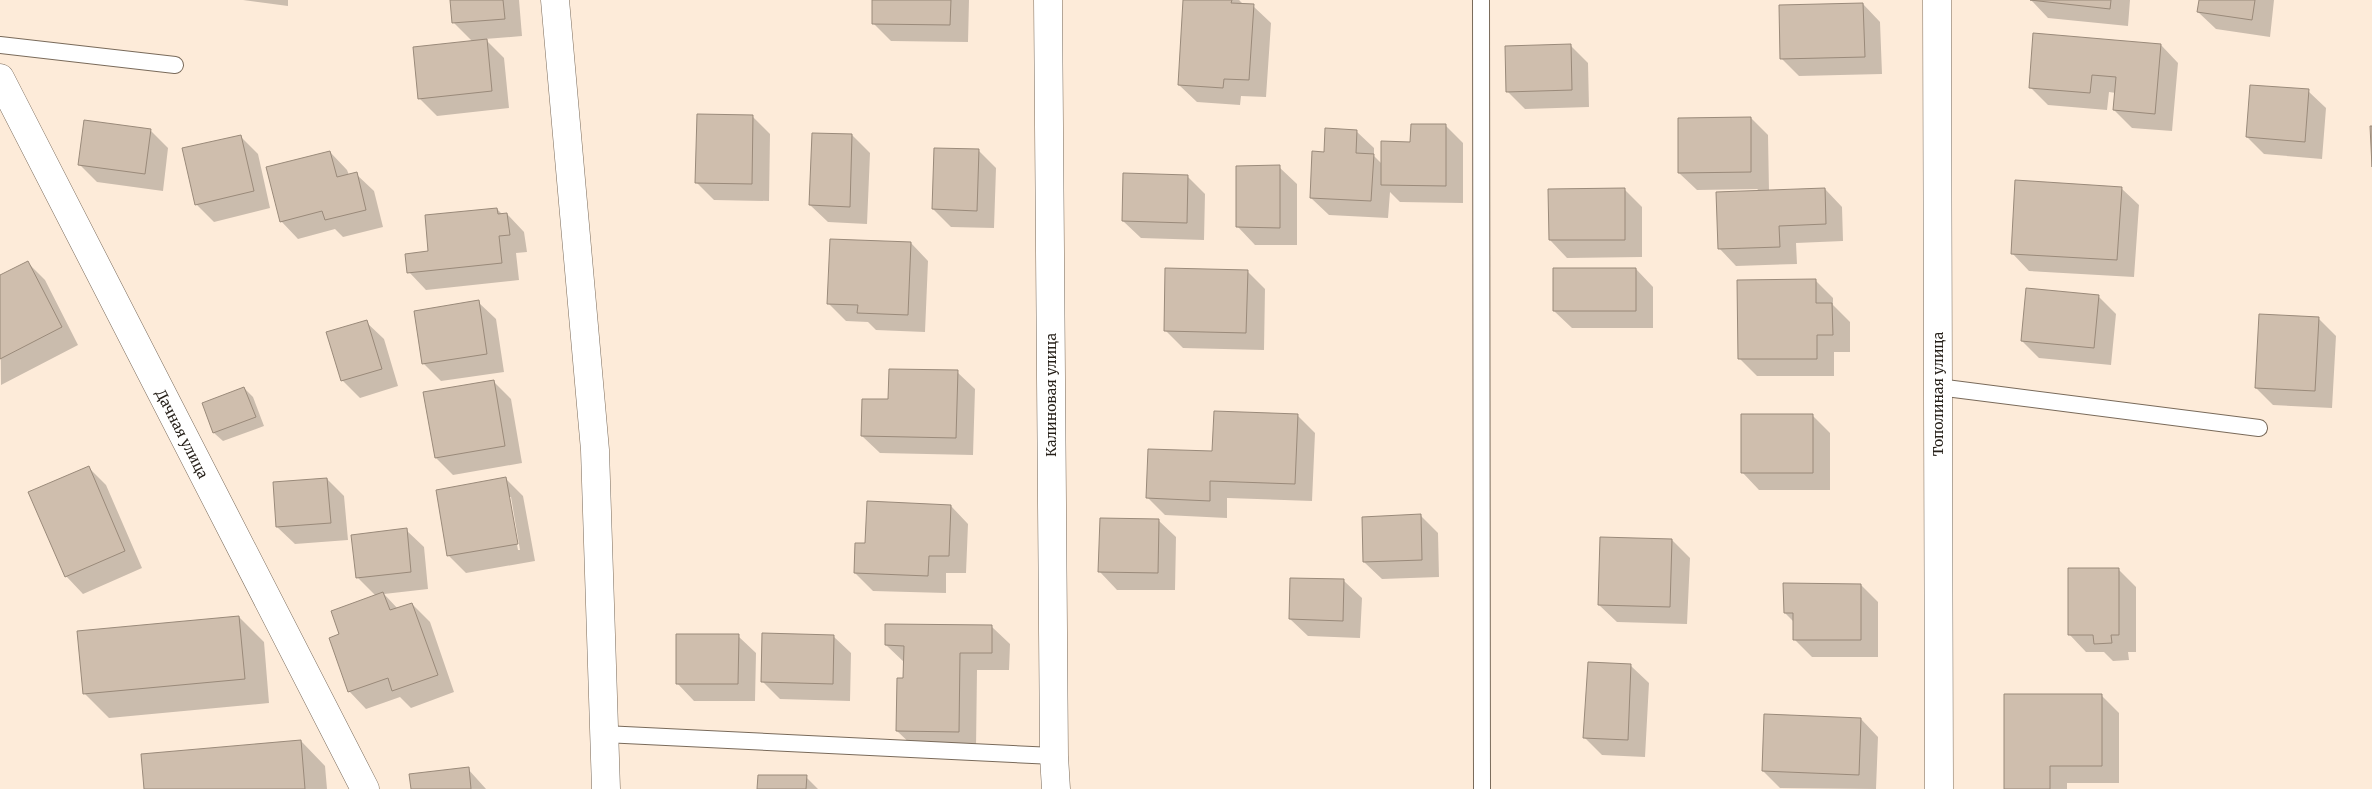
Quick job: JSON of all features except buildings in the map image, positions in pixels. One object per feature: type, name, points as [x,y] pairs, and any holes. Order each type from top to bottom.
[{"type":"street","points":[[556,0],[595,450],[606,789]]},
{"type":"street","name":"Калиновая улица","points":[[1048,0],[1054,756],[1056,789]]},
{"type":"street","name":"Тополиная улица","points":[[1937,0],[1939,789]]},
{"type":"street","name":"Дачная улица","points":[[0,78],[365,789]]},
{"type":"lane","points":[[1481,0],[1482,789]]},
{"type":"lane","points":[[0,45],[175,65]]},
{"type":"lane","points":[[1938,387],[2259,428]]},
{"type":"lane","points":[[604,734],[1054,756]]}]
